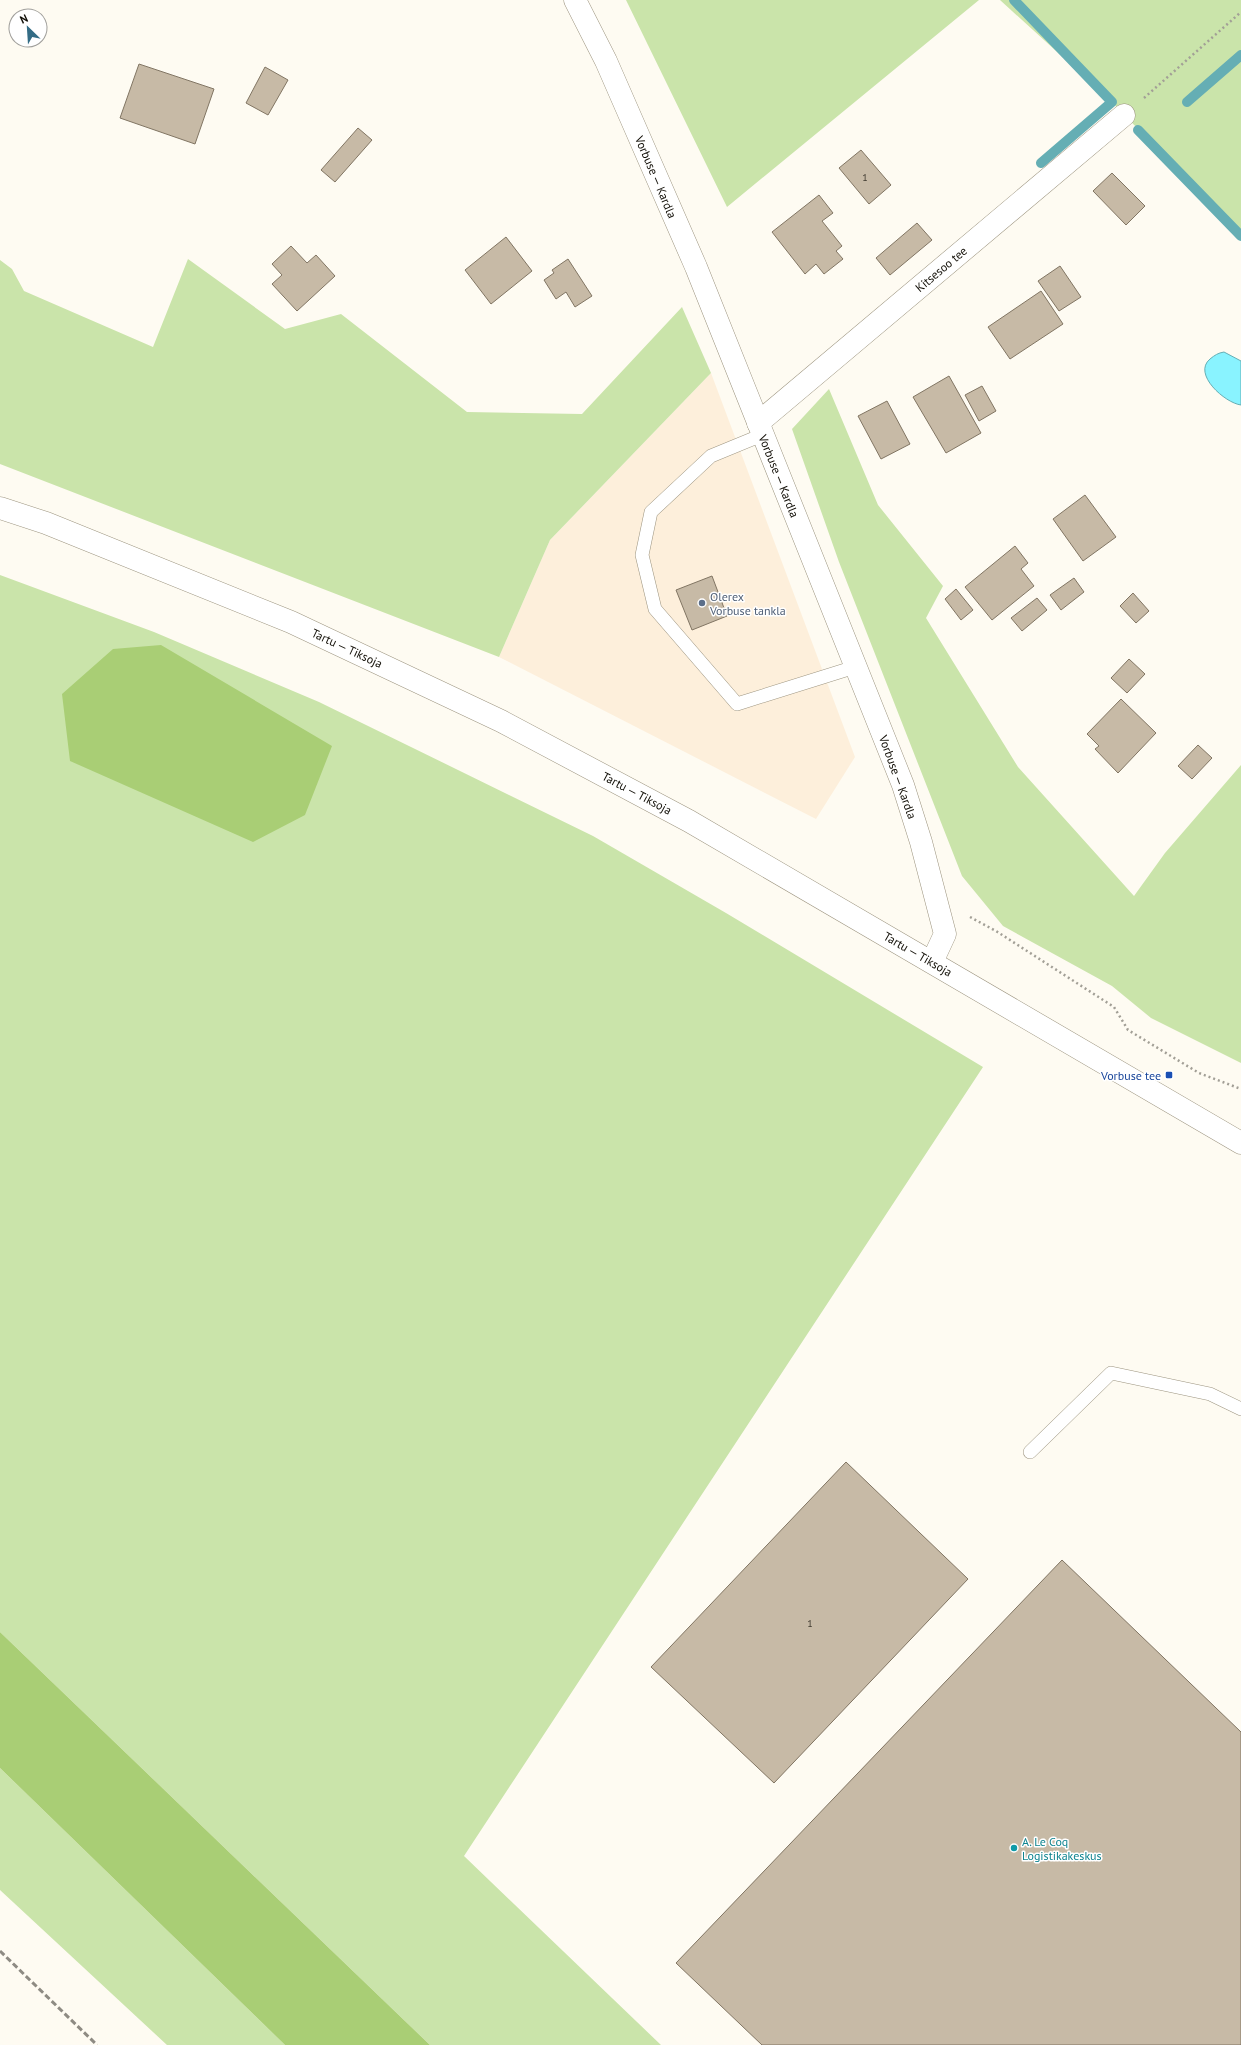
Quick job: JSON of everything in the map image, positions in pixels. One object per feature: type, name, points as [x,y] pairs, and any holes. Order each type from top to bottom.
[{"type":"street","name":"Vorbuse — Kardla","points":[[575,0],[606,61],[686,246],[903,785],[925,857],[945,934],[932,962]]},
{"type":"street","name":"Kitsesoo tee","points":[[760,429],[1124,115]]},
{"type":"street","name":"Tartu — Tiksoja","points":[[0,508],[46,523],[291,622],[501,721],[689,821],[1241,1143]]},
{"type":"lane","points":[[760,429],[711,456],[651,512],[642,555],[655,609],[737,704],[855,667]]},
{"type":"lane","points":[[1030,1452],[1111,1373],[1210,1394],[1241,1409]]},
{"type":"path","points":[[1124,115],[1241,12]]},
{"type":"path","points":[[970,916],[1114,1007],[1128,1030],[1199,1073],[1241,1089]]},
{"type":"shaded area","points":[[711,373],[855,757],[816,819],[499,657],[550,540]]},
{"type":"green space","points":[[626,0],[979,0],[727,207]]},
{"type":"green space","points":[[1000,0],[1241,0],[1241,236],[1112,102]]},
{"type":"green space","points":[[188,259],[285,329],[341,314],[467,412],[582,414],[682,307],[711,373],[550,540],[499,657],[0,464],[0,260],[12,269],[24,291],[153,347]]},
{"type":"green space","points":[[829,389],[878,505],[943,586],[926,618],[1018,767],[1134,896],[1165,853],[1241,765],[1241,1063],[1151,1018],[1112,986],[1003,926],[962,876],[839,562],[792,429]]},
{"type":"green space","points":[[0,575],[154,632],[319,702],[593,836],[726,913],[983,1067],[464,1856],[661,2045],[430,2045],[0,1632]]},
{"type":"green space","points":[[161,645],[332,746],[305,815],[253,842],[70,761],[62,694],[113,649]]},
{"type":"green space","points":[[0,1632],[430,2045],[285,2045],[0,1768]]},
{"type":"green space","points":[[0,1768],[285,2045],[167,2045],[0,1890]]},
{"type":"water","points":[[1224,352],[1241,361],[1241,405],[1234,403],[1219,394],[1208,380],[1205,372],[1206,365],[1210,359],[1217,354]]},
{"type":"building","points":[[139,64],[214,89],[195,144],[120,118]]},
{"type":"building","points":[[265,67],[288,80],[268,115],[246,103]]},
{"type":"building","points":[[358,128],[372,140],[335,182],[321,170]]},
{"type":"building","points":[[861,150],[891,185],[869,204],[839,168]]},
{"type":"building","points":[[1112,173],[1145,206],[1126,225],[1093,191]]},
{"type":"building","points":[[819,195],[833,213],[822,221],[842,246],[836,251],[843,259],[824,274],[816,264],[805,274],[772,232]]},
{"type":"building","points":[[917,223],[932,240],[890,275],[876,258]]},
{"type":"building","points":[[506,237],[532,271],[491,304],[465,270]]},
{"type":"building","points":[[291,246],[307,263],[316,255],[335,276],[297,311],[272,284],[282,275],[272,264]]},
{"type":"building","points":[[568,259],[592,296],[575,307],[566,292],[556,299],[544,280],[554,273],[552,270]]},
{"type":"building","points":[[1060,266],[1081,297],[1059,311],[1038,281]]},
{"type":"building","points":[[1041,291],[1063,324],[1010,359],[988,327]]},
{"type":"building","points":[[949,376],[981,433],[946,453],[913,397]]},
{"type":"building","points":[[982,386],[996,411],[979,421],[965,395]]},
{"type":"building","points":[[887,401],[910,444],[881,459],[858,416]]},
{"type":"building","points":[[1085,495],[1116,537],[1083,561],[1053,519]]},
{"type":"building","points":[[1015,546],[1028,563],[1021,569],[1034,586],[992,620],[965,587]]},
{"type":"building","name":"Olerex Vorbuse tankla","points":[[712,576],[727,616],[692,630],[676,590]]},
{"type":"building","points":[[1074,578],[1084,592],[1061,610],[1050,595]]},
{"type":"building","points":[[956,589],[973,610],[961,620],[945,599]]},
{"type":"building","points":[[1133,593],[1149,611],[1136,623],[1120,606]]},
{"type":"building","points":[[1037,598],[1047,610],[1022,631],[1011,618]]},
{"type":"building","points":[[1129,659],[1145,674],[1127,693],[1111,678]]},
{"type":"building","points":[[1121,699],[1156,733],[1118,773],[1095,749],[1099,746],[1087,734]]},
{"type":"building","points":[[1198,745],[1212,758],[1192,779],[1178,766]]},
{"type":"building","points":[[846,1462],[968,1579],[774,1783],[651,1667]]},
{"type":"building","name":"A. Le Coq Logistikakeskus","points":[[1062,1560],[1241,1732],[1241,2045],[762,2045],[676,1963]]},
{"type":"waterway","points":[[1014,0],[1112,102],[1041,163]]},
{"type":"waterway","points":[[1187,102],[1241,55]]},
{"type":"waterway","points":[[1138,130],[1241,236]]},
{"type":"railway","points":[[0,1951],[97,2045]]},
{"type":"place","name":"Olerex Vorbuse tankla","points":[[702,603]]},
{"type":"place","name":"Vorbuse tee","points":[[1169,1075]]},
{"type":"place","name":"A. Le Coq Logistikakeskus","points":[[1014,1848]]}]
